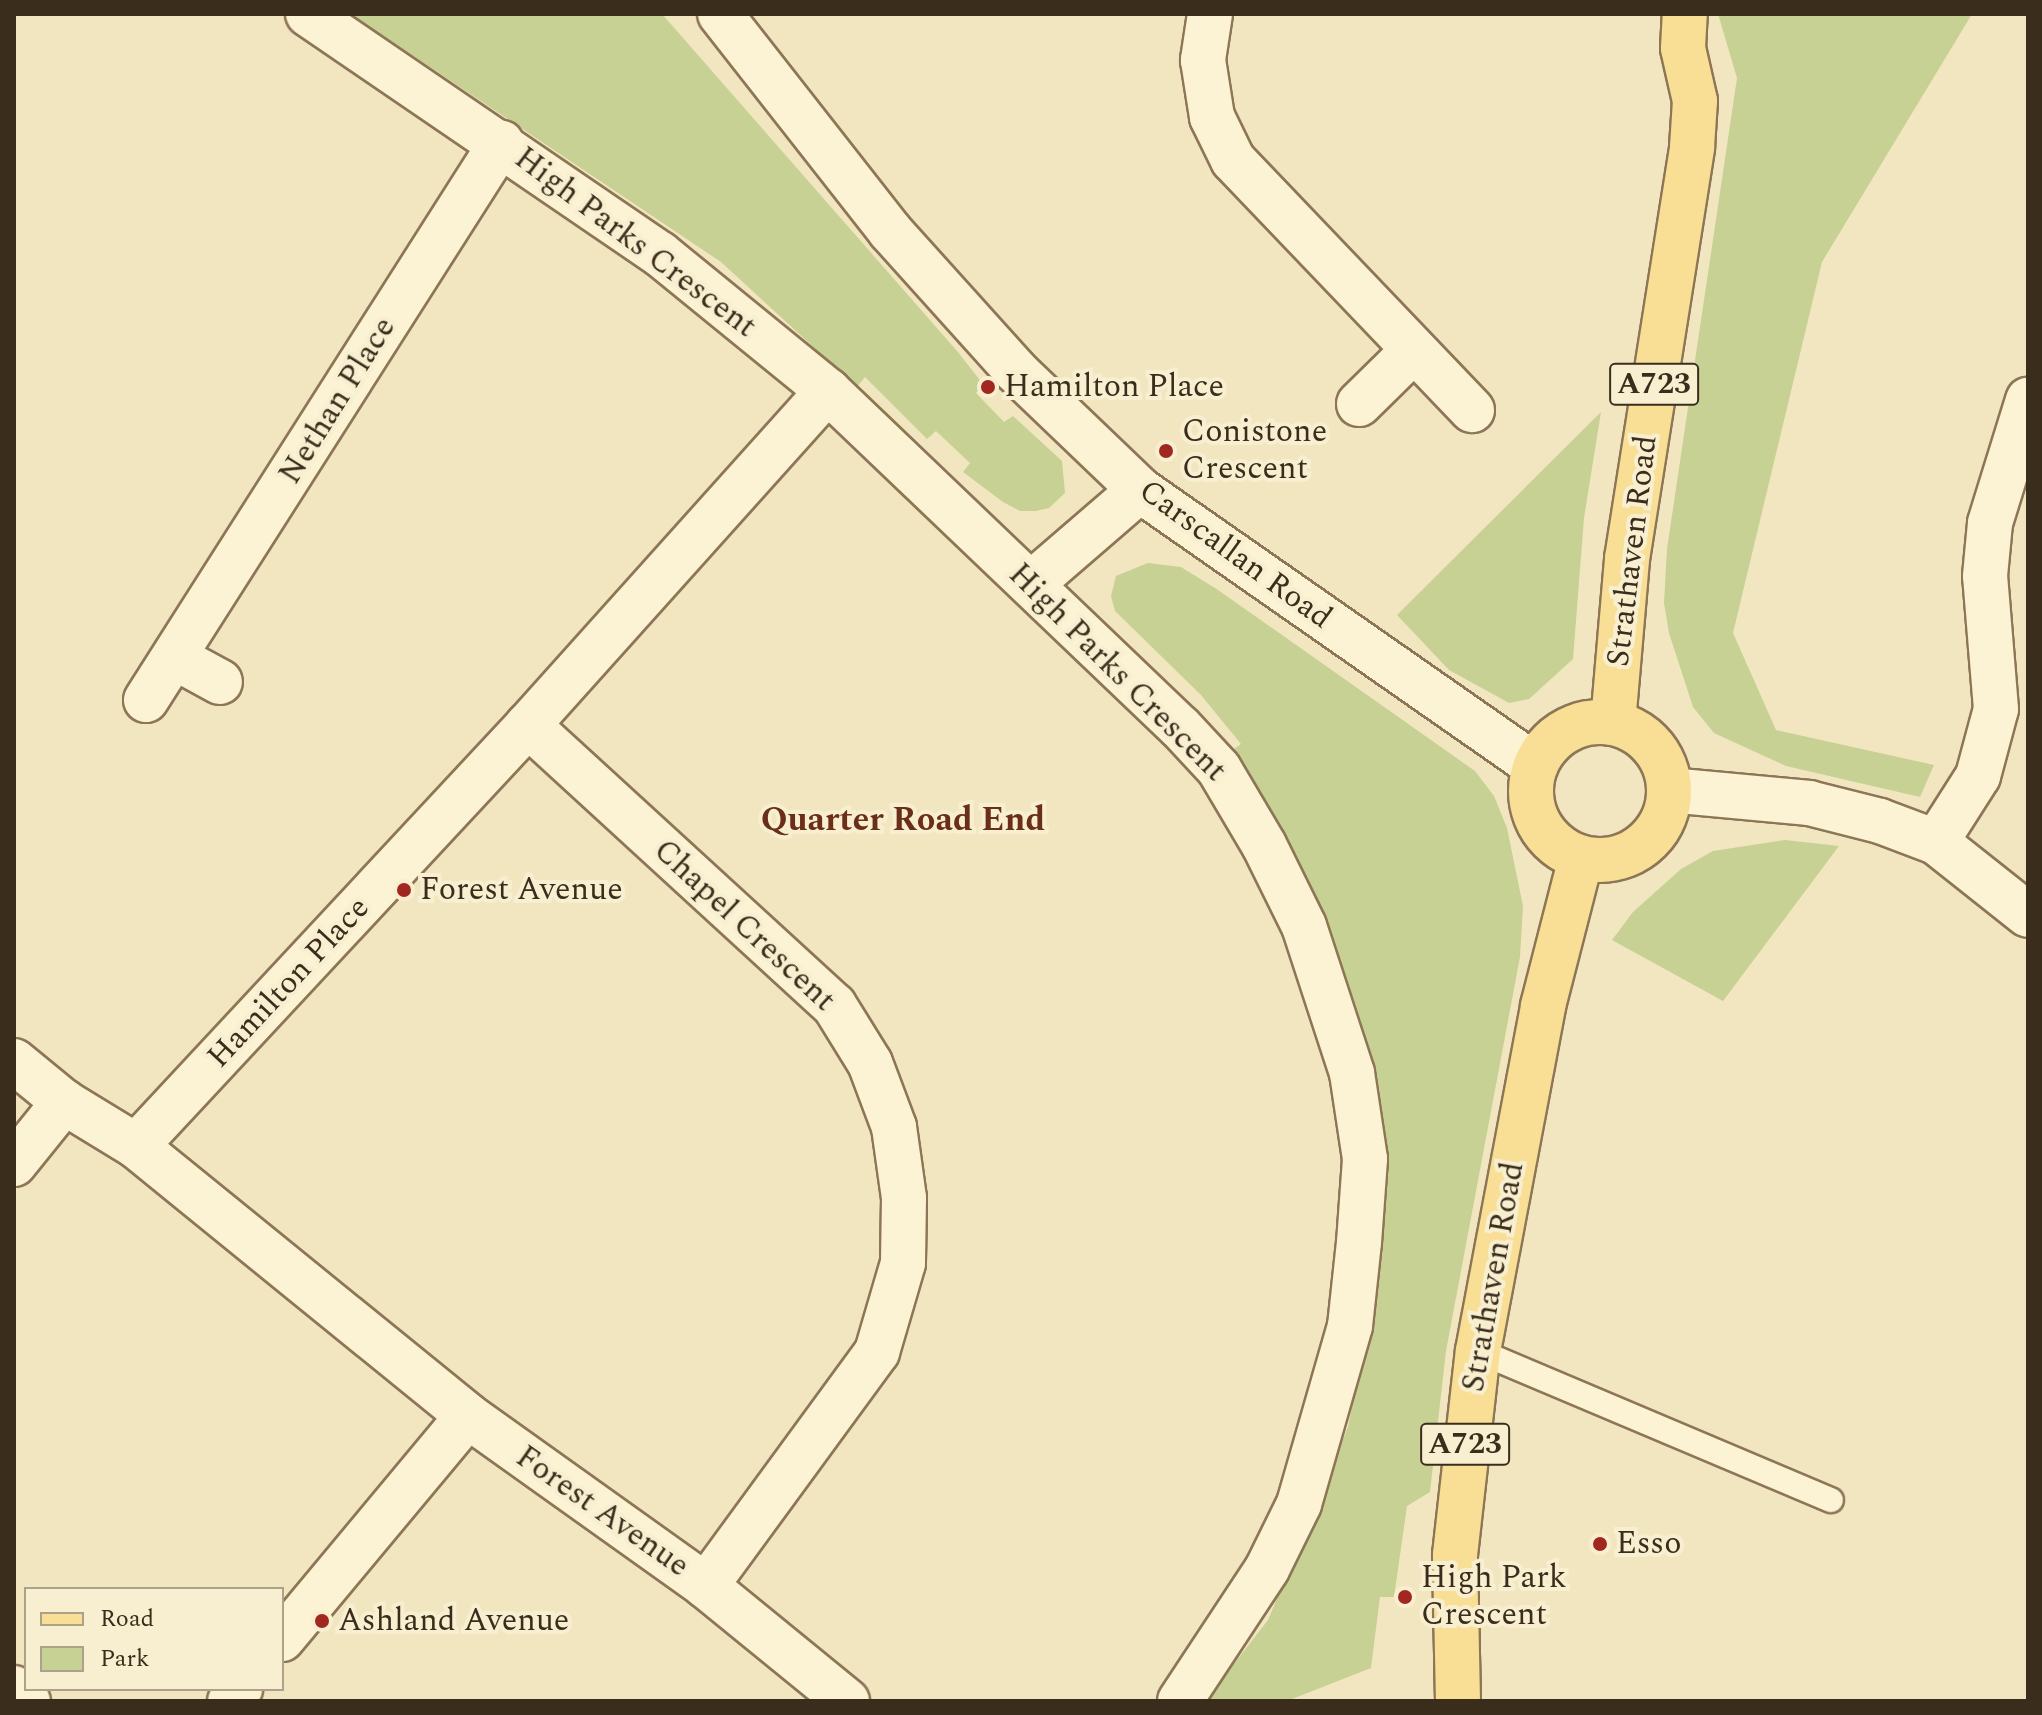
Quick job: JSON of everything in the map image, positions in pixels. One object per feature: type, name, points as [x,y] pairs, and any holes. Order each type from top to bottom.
[{"type":"main road","name":"Strathaven Road","points":[[1613,723],[1627,559],[1692,147],[1695,101],[1677,25]]},
{"type":"main road","points":[[1589,723],[1613,723],[1645,738],[1661,757],[1669,790],[1663,822],[1649,841],[1629,855],[1606,861],[1581,858],[1546,835],[1534,814],[1530,790],[1535,766],[1547,746],[1566,731],[1589,723]]},
{"type":"main road","name":"Strathaven Road","points":[[1458,1701],[1455,1555],[1478,1351],[1543,1006],[1581,858]]},
{"type":"street","name":"High Parks Crescent","points":[[308,14],[660,254],[828,391],[1219,769],[1257,832],[1304,926],[1329,993],[1352,1073],[1365,1159],[1350,1326],[1299,1504],[1267,1569],[1180,1701]]},
{"type":"street","name":"Carscallan Road","points":[[720,14],[890,231],[1015,370],[1140,490],[1535,766]]},
{"type":"street","points":[[1210,14],[1203,60],[1210,103],[1233,160],[1472,410]]},
{"type":"street","name":"Nethan Place","points":[[146,700],[176,658],[501,143]]},
{"type":"street","points":[[1359,404],[1414,350]]},
{"type":"street","name":"Hamilton Place","points":[[136,1146],[528,725],[828,391]]},
{"type":"street","points":[[1936,842],[1978,776],[1996,709],[1985,576],[1990,523],[2028,400]]},
{"type":"street","points":[[1031,584],[1140,490]]},
{"type":"street","points":[[176,658],[220,682]]},
{"type":"street","name":"Chapel Crescent","points":[[528,725],[834,1005],[870,1063],[894,1127],[904,1198],[903,1263],[877,1352],[706,1586]]},
{"type":"street","points":[[1669,790],[1809,803],[1936,842],[2028,915]]},
{"type":"street","name":"Forest Avenue","points":[[14,1061],[64,1102],[136,1146],[468,1416],[706,1586],[847,1701]]},
{"type":"street","points":[[14,1164],[64,1102]]},
{"type":"street","points":[[284,1637],[468,1416]]},
{"type":"street","points":[[14,1688],[28,1701]]},
{"type":"lane","points":[[1478,1351],[1831,1500]]},
{"type":"green space","points":[[351,14],[662,14],[957,351],[983,384],[976,393],[1004,422],[1013,416],[1062,461],[1065,493],[1049,508],[1036,511],[1020,511],[1003,502],[963,472],[970,463],[936,431],[927,439],[865,377],[857,387],[721,262]]},
{"type":"green space","points":[[1718,14],[1972,14],[1822,262],[1733,633],[1776,730],[1934,765],[1920,797],[1786,766],[1714,733],[1693,707],[1669,633],[1664,603],[1667,549],[1737,78]]},
{"type":"green space","points":[[1601,412],[1584,518],[1573,659],[1529,699],[1509,703],[1449,670],[1397,615]]},
{"type":"green space","points":[[1148,563],[1181,567],[1218,590],[1475,771],[1494,796],[1507,828],[1523,906],[1520,957],[1446,1351],[1430,1492],[1407,1506],[1394,1597],[1380,1597],[1371,1668],[1287,1701],[1205,1701],[1268,1620],[1348,1427],[1371,1314],[1377,1208],[1227,754],[1241,744],[1201,695],[1115,611],[1111,596],[1116,576]]},
{"type":"green space","points":[[1785,840],[1839,846],[1723,1001],[1612,940],[1633,912],[1681,869],[1713,851]]},
{"type":"place","name":"Hamilton Place","points":[[988,387]]},
{"type":"place","name":"Conistone Crescent","points":[[1166,451]]},
{"type":"place","name":"Forest Avenue","points":[[404,890]]},
{"type":"place","name":"Esso","points":[[1600,1544]]},
{"type":"place","name":"High Park Crescent","points":[[1405,1597]]},
{"type":"place","name":"Ashland Avenue","points":[[322,1621]]},
{"type":"district","name":"Quarter Road End","points":[[903,821]]}]
